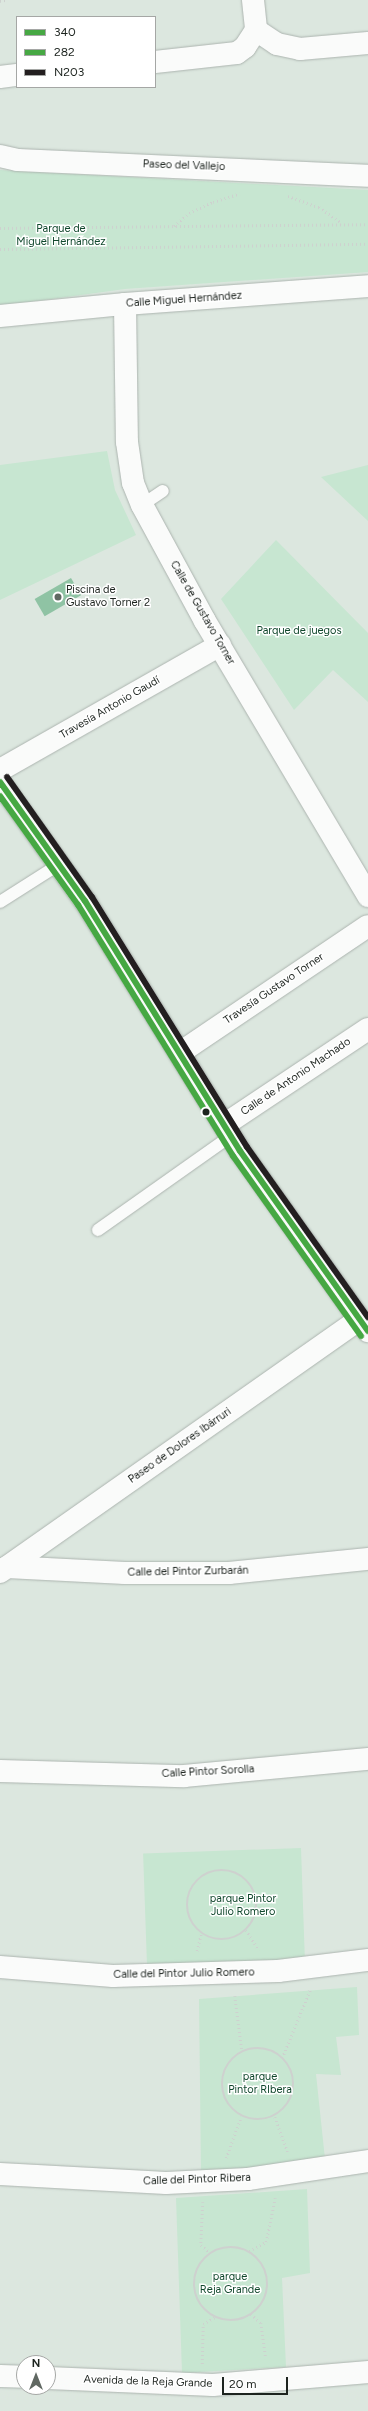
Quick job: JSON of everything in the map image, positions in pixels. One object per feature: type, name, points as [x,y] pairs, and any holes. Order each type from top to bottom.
[{"type":"street","points":[[156,62],[237,53],[245,48],[256,30],[253,0]]},
{"type":"street","points":[[256,30],[277,44],[300,49],[368,43]]},
{"type":"street","points":[[0,77],[16,75]]},
{"type":"street","name":"Paseo del Vallejo","points":[[0,156],[18,160],[368,176]]},
{"type":"street","name":"Calle Miguel Hernández","points":[[0,316],[124,304],[368,286]]},
{"type":"street","name":"Calle de Gustavo Torner","points":[[124,304],[127,442],[133,483],[142,505],[220,645],[368,896]]},
{"type":"street","name":"Travesía Antonio Gaudí","points":[[0,770],[220,645]]},
{"type":"street","points":[[0,782],[85,902],[181,1052],[228,1131],[364,1325]]},
{"type":"street","name":"Travesía Gustavo Torner","points":[[181,1052],[368,926]]},
{"type":"street","name":"Calle de Antonio Machado","points":[[228,1131],[368,1029]]},
{"type":"street","name":"Paseo de Dolores Ibárruri","points":[[4,1570],[364,1325]]},
{"type":"street","name":"Calle del Pintor Zurbarán","points":[[4,1570],[125,1573],[230,1573],[368,1559]]},
{"type":"street","name":"Calle Pintor Sorolla","points":[[0,1771],[184,1776],[368,1758]]},
{"type":"street","name":"Calle del Pintor Julio Romero","points":[[0,1967],[113,1976],[278,1971],[368,1960]]},
{"type":"street","name":"Calle del Pintor Ribera","points":[[0,2174],[166,2183],[248,2179],[368,2161]]},
{"type":"street","name":"Avenida de la Reja Grande","points":[[56,2378],[198,2384],[368,2372]]},
{"type":"street","points":[[0,2376],[16,2377]]},
{"type":"lane","points":[[142,505],[163,491]]},
{"type":"lane","points":[[0,902],[58,865]]},
{"type":"lane","points":[[98,1230],[228,1131]]},
{"type":"path","points":[[0,0],[5,0]]},
{"type":"path","points":[[174,226],[189,213],[213,202],[242,192]]},
{"type":"path","points":[[284,195],[319,207],[342,224]]},
{"type":"path","points":[[0,228],[368,224]]},
{"type":"path","points":[[0,249],[368,244]]},
{"type":"path","points":[[221,1870],[243,1877],[256,1895],[255,1918],[246,1930],[230,1940],[219,1941],[201,1934],[190,1922],[186,1911],[187,1899],[191,1887],[199,1878],[221,1870]]},
{"type":"path","points":[[246,1930],[262,1954]]},
{"type":"path","points":[[196,1953],[201,1934]]},
{"type":"path","points":[[282,2058],[310,1990]]},
{"type":"path","points":[[235,1996],[242,2051]]},
{"type":"path","points":[[266,2049],[282,2058],[293,2074],[295,2086],[292,2098],[285,2109],[275,2117],[252,2121],[241,2117],[225,2101],[221,2078],[232,2058],[242,2051],[266,2049]]},
{"type":"path","points":[[224,2164],[241,2117]]},
{"type":"path","points":[[275,2117],[290,2156]]},
{"type":"path","points":[[249,2252],[266,2242],[276,2191]]},
{"type":"path","points":[[203,2196],[201,2245],[211,2253]]},
{"type":"path","points":[[234,2247],[249,2252],[263,2264],[268,2286],[260,2307],[252,2314],[233,2320],[215,2317],[204,2309],[198,2298],[194,2286],[196,2273],[202,2262],[211,2253],[223,2248],[234,2247]]},
{"type":"path","points":[[252,2314],[261,2323],[268,2380]]},
{"type":"path","points":[[198,2384],[201,2372],[203,2324],[215,2317]]},
{"type":"green space","name":"Parque de Miguel Hernández","points":[[0,170],[368,190],[368,272],[125,289],[0,306]]},
{"type":"green space","points":[[107,451],[115,490],[136,535],[0,600],[0,465]]},
{"type":"green space","points":[[368,465],[368,521],[321,477]]},
{"type":"green space","name":"Parque de juegos","points":[[276,540],[368,633],[368,702],[333,670],[294,710],[221,599]]},
{"type":"green space","name":"parque Pintor Julio Romero","points":[[301,1848],[305,1959],[147,1964],[143,1854]]},
{"type":"green space","name":"parque Pintor RIbera","points":[[357,1987],[359,2035],[336,2037],[341,2075],[316,2074],[325,2159],[201,2173],[199,1999]]},
{"type":"green space","name":"parque Reja Grande","points":[[307,2189],[310,2273],[282,2278],[286,2367],[182,2373],[176,2198]]},
{"type":"shaded area","name":"Piscina de Gustavo Torner 2","points":[[71,578],[81,595],[45,616],[35,599]]},
{"type":"transit line","name":"N203","points":[[7,777],[92,897],[247,1147],[368,1317]]},
{"type":"transit line","name":"340","points":[[0,782],[85,901],[240,1151],[368,1331]]},
{"type":"transit line","name":"282","points":[[0,796],[78,905],[233,1156],[361,1336]]},
{"type":"place","name":"Piscina de Gustavo Torner 2","points":[[58,597]]}]
